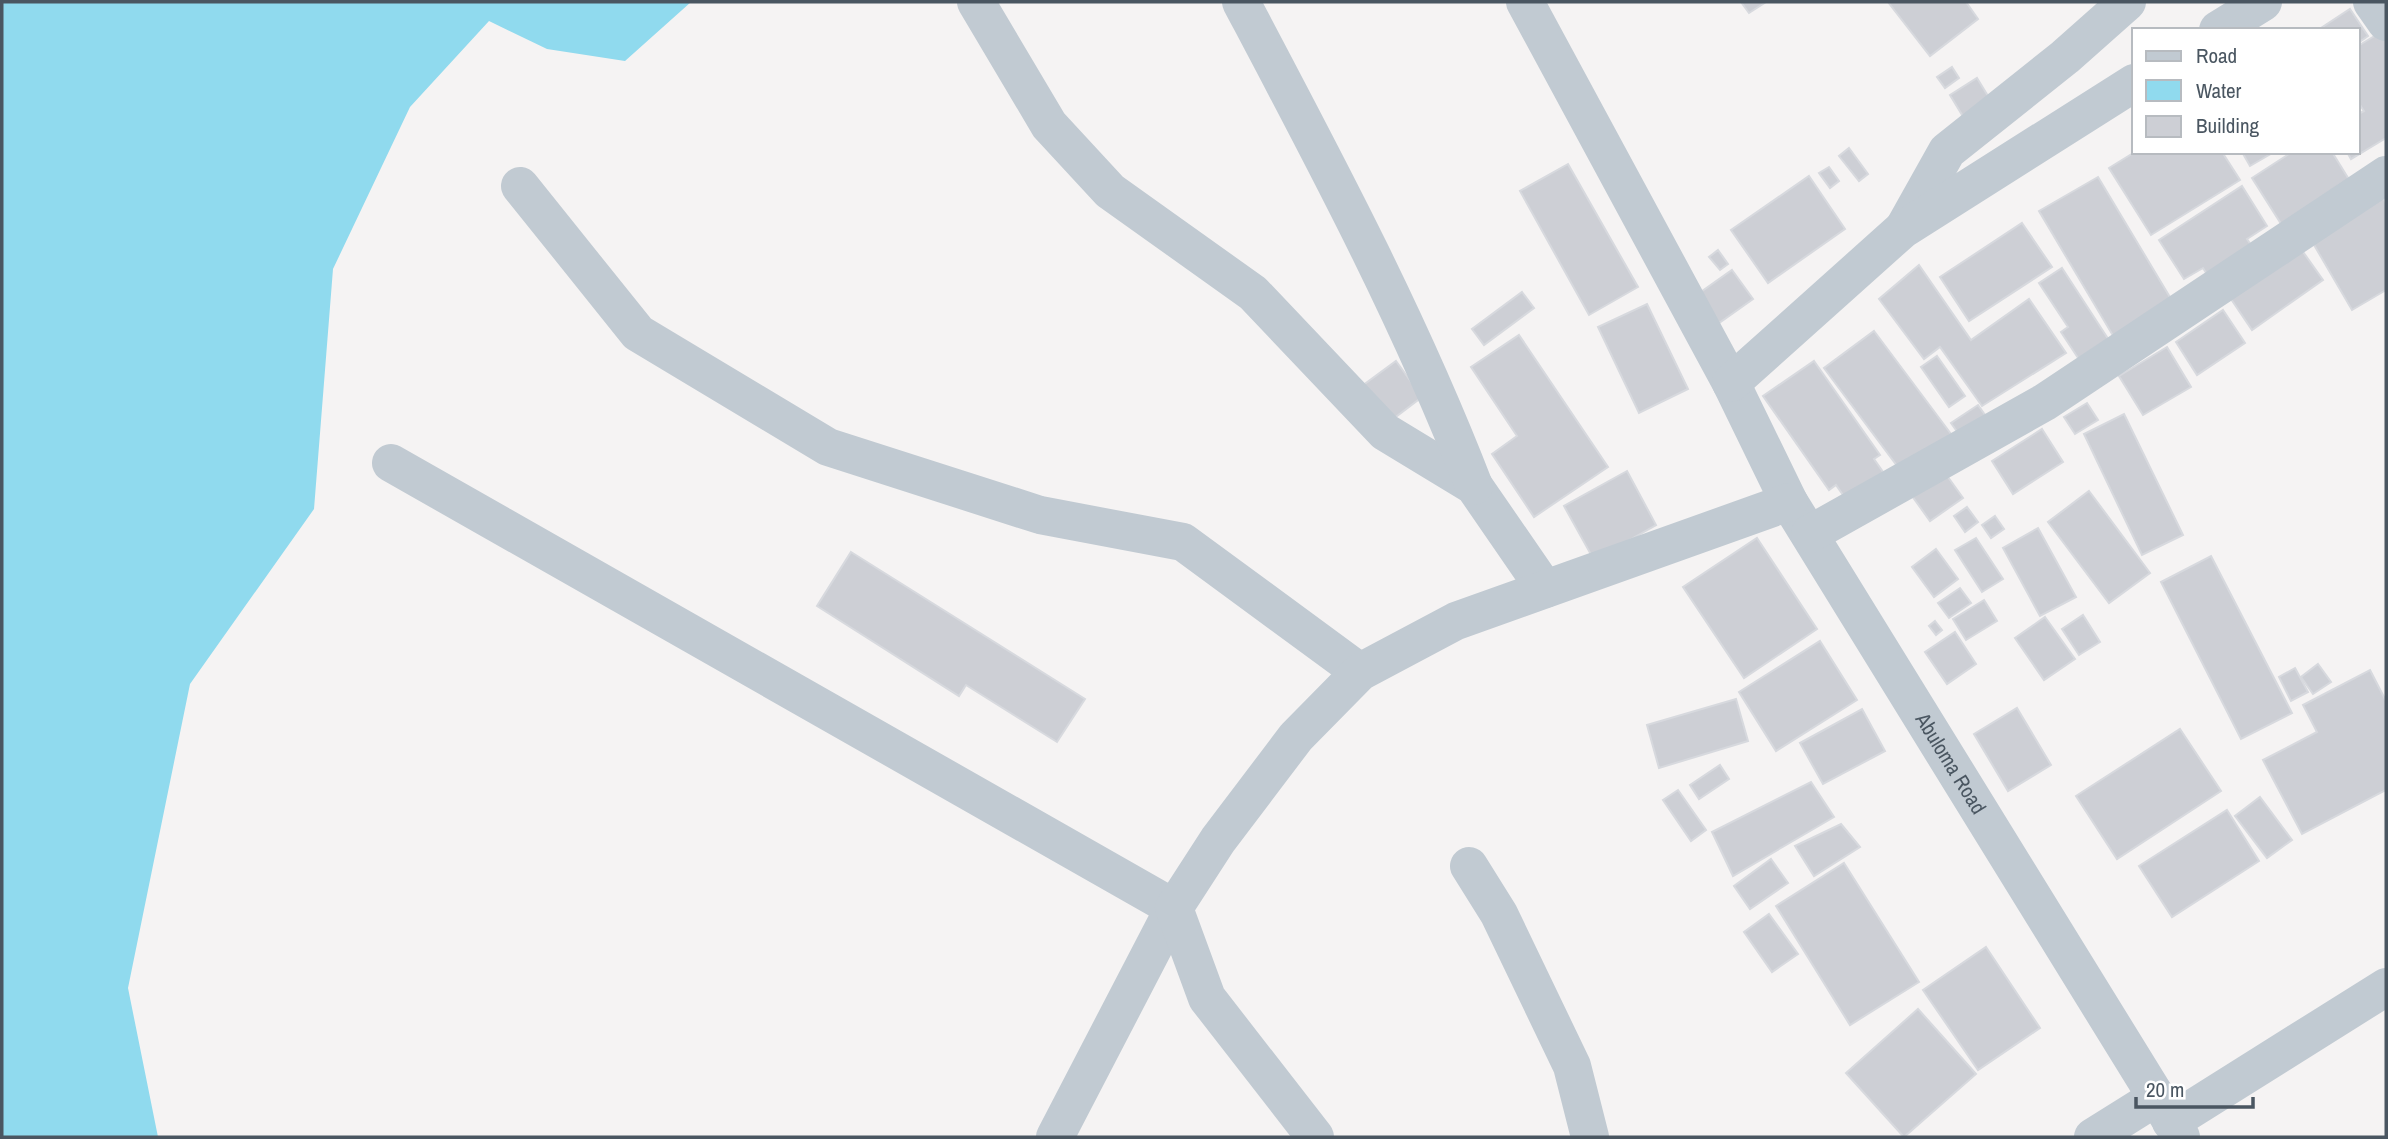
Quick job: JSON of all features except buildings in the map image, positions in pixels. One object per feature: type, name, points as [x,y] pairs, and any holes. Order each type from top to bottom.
[{"type":"street","points":[[976,2],[1049,125],[1110,191],[1253,293],[1385,432],[1474,486]]},
{"type":"street","points":[[1241,2],[1360,228],[1437,389],[1474,486],[1545,589]]},
{"type":"street","name":"Abuloma Road","points":[[1525,2],[1731,383],[1789,502],[2170,1119]]},
{"type":"street","points":[[1902,230],[1947,151],[2065,57],[2127,2]]},
{"type":"street","points":[[2221,28],[2263,2]]},
{"type":"street","points":[[2372,2],[2386,22]]},
{"type":"street","points":[[1731,383],[1902,230],[2132,84]]},
{"type":"street","points":[[1810,534],[2045,402],[2386,174]]},
{"type":"street","points":[[520,186],[638,333],[828,447],[1040,515],[1183,542],[1360,672]]},
{"type":"street","points":[[391,463],[1174,908],[1207,998],[1315,1137]]},
{"type":"street","points":[[1055,1137],[1174,908],[1218,840],[1296,737],[1360,672],[1456,621],[1789,502]]},
{"type":"street","points":[[1469,866],[1499,914],[1572,1066],[1590,1137]]},
{"type":"street","points":[[2093,1137],[2170,1119],[2386,987]]},
{"type":"water","points":[[2,2],[691,2],[625,61],[547,49],[489,21],[410,107],[333,269],[314,509],[190,684],[128,988],[158,1137],[2,1137]]}]
